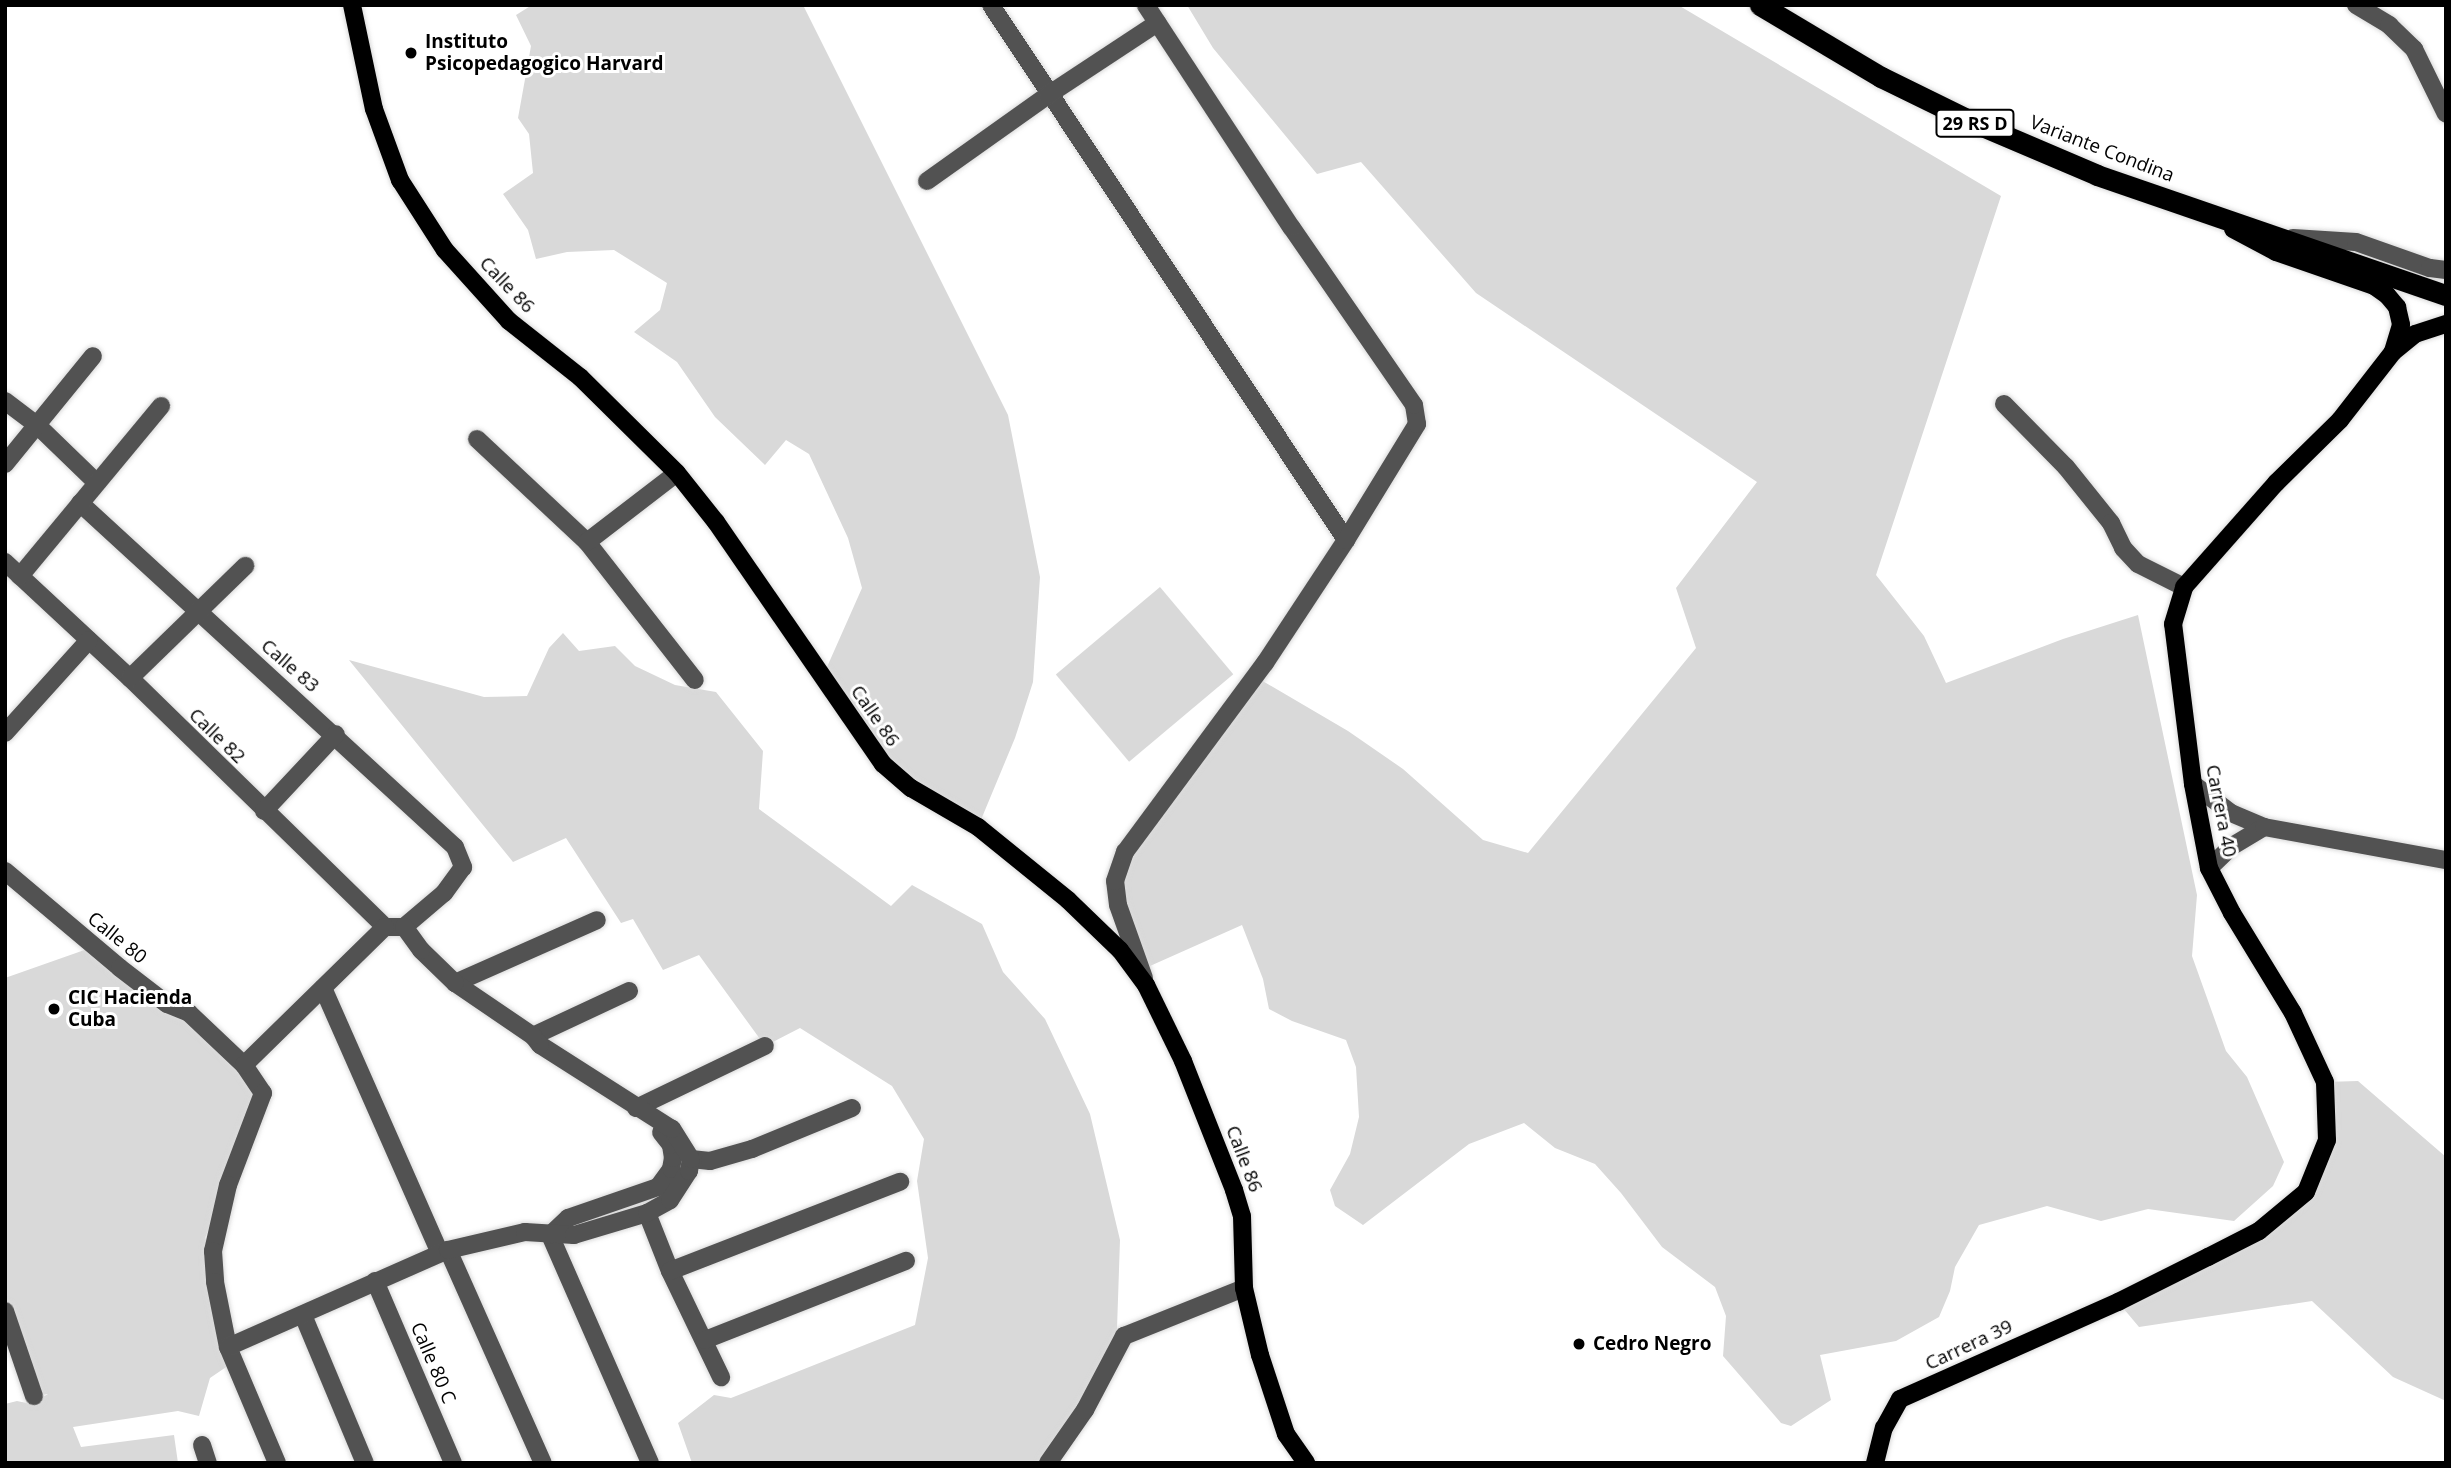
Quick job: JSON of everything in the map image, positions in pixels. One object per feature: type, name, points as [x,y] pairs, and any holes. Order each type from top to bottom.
[{"type":"highway","name":"Variante Condina","points":[[1760,5],[1881,77],[2097,175],[2446,295]]},
{"type":"main road","name":"Calle 86","points":[[352,5],[374,109],[396,168],[445,250],[509,321],[580,377],[677,473],[716,522],[883,764],[911,788],[978,827],[1068,900],[1120,950],[1146,985],[1183,1061],[1234,1190],[1242,1216],[1244,1288],[1260,1355],[1286,1434],[1306,1463]]},
{"type":"main road","points":[[2204,212],[2276,252],[2374,286],[2387,295],[2397,307],[2401,326],[2393,352]]},
{"type":"main road","points":[[2393,352],[2414,334],[2446,324]]},
{"type":"main road","name":"Carrera 40","points":[[2118,1302],[2259,1231],[2306,1192],[2327,1140],[2325,1082],[2293,1013],[2232,913],[2210,868],[2193,784],[2173,624],[2185,587],[2276,483],[2340,420],[2393,352]]},
{"type":"main road","name":"Carrera 39","points":[[1875,1463],[1884,1428],[1900,1399],[2118,1302]]},
{"type":"street","points":[[991,5],[1048,95],[1346,540]]},
{"type":"street","points":[[1146,5],[1292,227],[1414,405],[1417,424],[1346,540],[1265,663],[1125,852],[1115,881],[1118,905],[1146,985]]},
{"type":"street","points":[[2356,5],[2389,25],[2414,49],[2446,114]]},
{"type":"street","points":[[927,181],[1048,95],[1157,23]]},
{"type":"street","points":[[2278,237],[2356,243],[2430,268],[2446,270]]},
{"type":"street","points":[[5,464],[93,356]]},
{"type":"street","points":[[5,401],[37,425],[97,483]]},
{"type":"street","points":[[2004,404],[2066,467],[2111,523],[2123,548],[2138,564],[2185,587]]},
{"type":"street","points":[[20,576],[161,405]]},
{"type":"street","points":[[477,439],[587,542],[695,680]]},
{"type":"street","points":[[587,542],[677,473]]},
{"type":"street","name":"Calle 83","points":[[80,503],[197,612],[336,734],[455,847],[463,867],[444,892],[404,928]]},
{"type":"street","name":"Calle 82","points":[[5,562],[130,678],[386,927]]},
{"type":"street","points":[[130,678],[245,566]]},
{"type":"street","points":[[5,733],[89,640]]},
{"type":"street","points":[[264,811],[336,734]]},
{"type":"street","points":[[2193,784],[2223,808],[2264,827],[2446,860]]},
{"type":"street","points":[[2210,868],[2232,846],[2264,827]]},
{"type":"street","name":"Calle 80","points":[[5,871],[120,968],[167,1004],[189,1013],[244,1065],[263,1093],[228,1185],[213,1251],[215,1282],[228,1347]]},
{"type":"street","points":[[455,984],[597,920]]},
{"type":"street","points":[[244,1065],[386,927],[404,928],[421,950],[455,984],[533,1036],[540,1045],[672,1129],[691,1159]]},
{"type":"street","points":[[323,988],[543,1463]]},
{"type":"street","points":[[533,1036],[629,991]]},
{"type":"street","points":[[640,1111],[765,1046]]},
{"type":"street","points":[[691,1159],[710,1161],[752,1149],[852,1108]]},
{"type":"street","points":[[550,1235],[568,1219],[641,1195],[658,1186],[666,1177],[673,1158],[671,1145],[640,1111]]},
{"type":"street","points":[[276,1463],[228,1347],[375,1280],[444,1252],[525,1232],[574,1236],[647,1213],[670,1200],[682,1185],[691,1159]]},
{"type":"street","points":[[670,1271],[900,1182]]},
{"type":"street","points":[[647,1213],[670,1271],[721,1377]]},
{"type":"street","points":[[550,1235],[650,1463]]},
{"type":"street","points":[[705,1340],[906,1261]]},
{"type":"street","name":"Calle 80 C","points":[[375,1280],[453,1463]]},
{"type":"street","points":[[1048,1463],[1085,1410],[1124,1336],[1244,1288]]},
{"type":"street","points":[[5,1311],[34,1396]]},
{"type":"street","points":[[303,1315],[365,1463]]},
{"type":"street","points":[[202,1445],[208,1463]]},
{"type":"shaded area","points":[[532,5],[803,5],[1008,415],[1040,577],[1033,682],[1015,738],[978,827],[883,764],[823,676],[862,588],[848,538],[809,454],[786,440],[765,465],[715,417],[677,362],[634,332],[660,310],[667,283],[614,250],[567,252],[536,259],[528,230],[503,194],[533,173],[529,134],[518,118],[531,46],[516,15]]},
{"type":"shaded area","points":[[1187,5],[1678,5],[2001,196],[1876,575],[1924,636],[1946,683],[2063,639],[2138,615],[2197,895],[2192,956],[2226,1051],[2247,1077],[2284,1162],[2273,1186],[2234,1221],[2148,1209],[2101,1221],[2047,1206],[1979,1225],[1955,1267],[1950,1291],[1939,1317],[1896,1341],[1820,1355],[1831,1400],[1791,1426],[1781,1423],[1723,1356],[1726,1316],[1715,1287],[1662,1247],[1595,1164],[1555,1148],[1524,1123],[1469,1144],[1363,1225],[1335,1206],[1330,1190],[1350,1154],[1359,1117],[1356,1067],[1346,1040],[1292,1021],[1269,1009],[1263,979],[1242,925],[1141,970],[1118,872],[1254,676],[1348,731],[1403,769],[1483,840],[1528,853],[1696,648],[1676,588],[1757,482],[1476,293],[1361,162],[1317,174],[1213,48]]},
{"type":"shaded area","points":[[1160,587],[1233,674],[1129,762],[1056,674]]},
{"type":"shaded area","points":[[563,633],[579,651],[615,646],[635,666],[675,685],[716,692],[763,751],[759,809],[891,906],[912,885],[982,924],[1003,972],[1045,1019],[1090,1114],[1120,1240],[1117,1329],[1085,1410],[1048,1463],[692,1463],[678,1423],[714,1395],[731,1398],[915,1325],[928,1258],[917,1181],[924,1139],[892,1086],[800,1028],[765,1046],[699,955],[663,970],[633,919],[621,923],[566,838],[513,862],[349,660],[484,697],[527,696],[549,648]]},
{"type":"shaded area","points":[[93,947],[189,1013],[263,1093],[205,1238],[213,1251],[235,1361],[210,1378],[199,1416],[178,1411],[73,1427],[81,1447],[174,1435],[178,1463],[5,1463],[5,1404],[17,1401],[31,1404],[48,1394],[34,1396],[5,1311],[5,978]]},
{"type":"shaded area","points":[[2358,1081],[2446,1157],[2446,1401],[2393,1377],[2312,1301],[2139,1327],[2118,1302],[2294,1201],[2327,1140],[2325,1082]]},
{"type":"place","name":"Instituto Psicopedagogico Harvard","points":[[411,53]]},
{"type":"place","name":"CIC Hacienda Cuba","points":[[54,1009]]},
{"type":"place","name":"Cedro Negro","points":[[1579,1344]]}]
